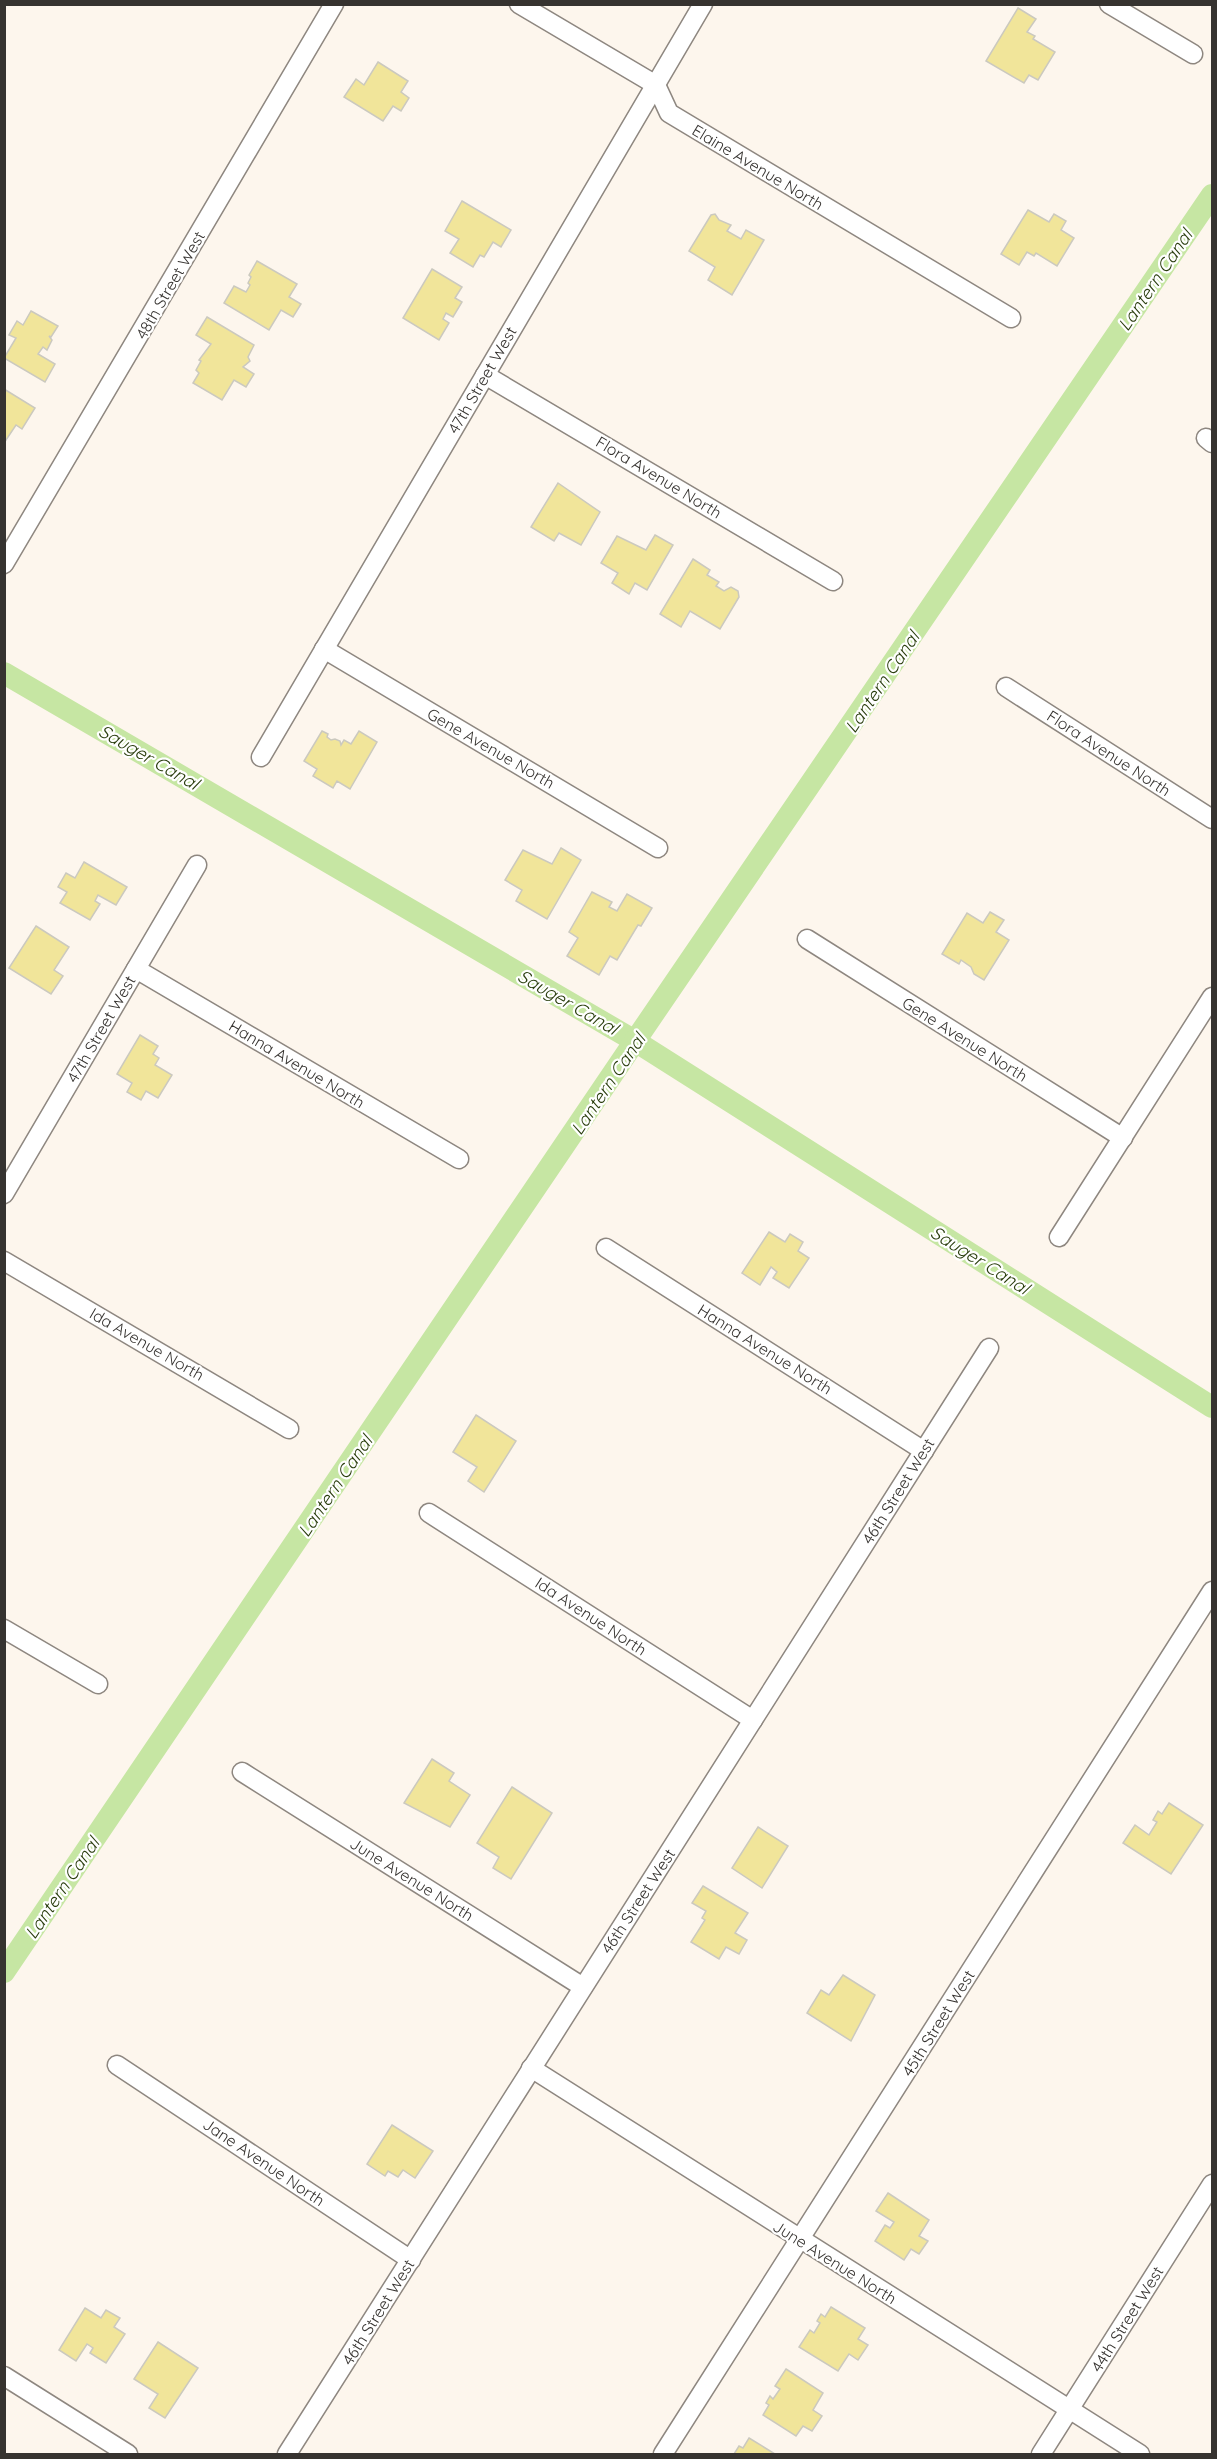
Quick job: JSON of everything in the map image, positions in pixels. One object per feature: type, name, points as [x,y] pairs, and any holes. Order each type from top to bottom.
[{"type":"street","name":"48th Street West","points":[[4,564],[334,4]]},
{"type":"street","points":[[519,4],[656,85]]},
{"type":"street","name":"47th Street West","points":[[261,757],[703,4]]},
{"type":"street","points":[[1109,4],[1193,54]]},
{"type":"street","name":"Elaine Avenue North","points":[[656,85],[669,113],[1011,318]]},
{"type":"street","name":"Flora Avenue North","points":[[485,375],[834,581]]},
{"type":"street","name":"Gene Avenue North","points":[[324,649],[658,848]]},
{"type":"street","name":"Flora Avenue North","points":[[1006,687],[1212,819]]},
{"type":"street","name":"47th Street West","points":[[4,1194],[197,865]]},
{"type":"street","name":"Gene Avenue North","points":[[807,939],[1123,1138]]},
{"type":"street","name":"Hanna Avenue North","points":[[136,969],[459,1160]]},
{"type":"street","points":[[1059,1237],[1212,997]]},
{"type":"street","name":"Hanna Avenue North","points":[[606,1248],[924,1451]]},
{"type":"street","name":"Ida Avenue North","points":[[4,1261],[289,1429]]},
{"type":"street","name":"46th Street West","points":[[287,2454],[989,1348]]},
{"type":"street","name":"Ida Avenue North","points":[[429,1512],[753,1720]]},
{"type":"street","name":"45th Street West","points":[[663,2454],[801,2241],[1212,1591]]},
{"type":"street","points":[[4,1629],[98,1684]]},
{"type":"street","name":"June Avenue North","points":[[242,1772],[583,1987]]},
{"type":"street","name":"Jane Avenue North","points":[[117,2065],[411,2260]]},
{"type":"street","name":"June Avenue North","points":[[531,2068],[1140,2454]]},
{"type":"street","name":"44th Street West","points":[[1041,2454],[1212,2184]]},
{"type":"street","points":[[4,2376],[128,2454]]},
{"type":"building","points":[[1018,8],[1036,19],[1027,32],[1035,36],[1033,39],[1055,52],[1038,80],[1029,75],[1024,83],[986,61]]},
{"type":"building","points":[[378,62],[408,81],[401,92],[409,98],[401,111],[393,106],[383,121],[344,97],[356,79],[364,85]]},
{"type":"building","points":[[462,201],[511,230],[501,247],[493,242],[484,257],[480,255],[473,267],[450,253],[459,239],[445,231]]},
{"type":"building","points":[[1028,210],[1049,222],[1054,214],[1066,221],[1061,230],[1074,238],[1057,266],[1036,253],[1034,256],[1027,252],[1019,265],[1001,254]]},
{"type":"building","points":[[715,214],[719,220],[731,225],[727,231],[741,239],[746,230],[764,240],[732,295],[708,280],[715,267],[689,251],[711,215]]},
{"type":"building","points":[[257,261],[297,284],[289,297],[301,304],[293,317],[281,310],[269,330],[224,303],[234,286],[246,292],[250,285],[249,275]]},
{"type":"building","points":[[432,269],[462,287],[455,298],[462,302],[453,317],[446,313],[443,319],[449,323],[439,340],[403,318]]},
{"type":"building","points":[[31,311],[58,326],[51,337],[49,336],[52,340],[47,350],[43,347],[38,354],[55,364],[45,382],[4,358],[16,338],[9,335],[17,321],[23,325]]},
{"type":"building","points":[[207,317],[254,345],[248,357],[250,361],[243,367],[254,374],[246,387],[234,380],[222,400],[193,383],[199,373],[196,370],[201,361],[199,360],[211,344],[196,335]]},
{"type":"building","points":[[4,389],[35,408],[22,429],[16,425],[4,443]]},
{"type":"building","points":[[558,483],[600,512],[581,545],[559,533],[554,541],[531,527]]},
{"type":"building","points":[[655,535],[673,545],[647,590],[635,583],[629,594],[612,583],[618,573],[601,563],[617,536],[646,550]]},
{"type":"building","points":[[693,559],[710,570],[707,575],[719,582],[716,586],[724,591],[731,587],[738,591],[739,597],[720,629],[690,611],[681,627],[660,614]]},
{"type":"building","points":[[322,731],[328,734],[327,737],[331,740],[340,741],[341,745],[344,740],[351,744],[359,731],[377,742],[350,789],[337,781],[333,788],[313,776],[317,769],[304,761]]},
{"type":"building","points":[[561,848],[581,860],[547,919],[516,901],[522,890],[505,880],[523,850],[552,864]]},
{"type":"building","points":[[84,862],[127,887],[116,905],[98,895],[95,901],[100,904],[90,920],[60,903],[67,892],[58,887],[66,873],[75,878]]},
{"type":"building","points":[[592,892],[612,902],[609,907],[617,911],[627,894],[652,908],[641,926],[638,925],[617,960],[610,956],[599,975],[567,956],[578,938],[569,932]]},
{"type":"building","points":[[990,912],[1004,920],[996,932],[1009,940],[984,980],[974,974],[971,967],[961,960],[959,964],[942,954],[967,913],[983,923]]},
{"type":"building","points":[[36,926],[69,947],[54,970],[63,976],[51,994],[9,968]]},
{"type":"building","points":[[140,1035],[158,1046],[153,1054],[159,1058],[155,1065],[172,1075],[158,1098],[146,1091],[141,1100],[127,1092],[132,1083],[117,1074]]},
{"type":"building","points":[[769,1232],[785,1242],[790,1234],[803,1242],[798,1251],[809,1258],[789,1288],[773,1278],[777,1272],[771,1267],[760,1285],[742,1273]]},
{"type":"building","points":[[476,1415],[516,1441],[484,1492],[468,1481],[477,1467],[453,1452]]},
{"type":"building","points":[[432,1759],[454,1773],[449,1781],[470,1795],[450,1827],[404,1803]]},
{"type":"building","points":[[512,1787],[552,1813],[511,1879],[493,1868],[499,1857],[477,1843]]},
{"type":"building","points":[[1169,1803],[1203,1825],[1171,1874],[1123,1843],[1135,1825],[1149,1835],[1157,1822],[1153,1820],[1158,1811],[1162,1814]]},
{"type":"building","points":[[758,1827],[788,1846],[762,1888],[732,1868]]},
{"type":"building","points":[[703,1886],[748,1913],[735,1933],[747,1940],[739,1954],[726,1947],[719,1959],[691,1942],[705,1920],[702,1918],[706,1911],[692,1903]]},
{"type":"building","points":[[843,1975],[875,1995],[851,2041],[807,2013],[821,1990],[829,1995]]},
{"type":"building","points":[[392,2125],[433,2151],[415,2178],[403,2170],[398,2177],[388,2171],[385,2176],[367,2164]]},
{"type":"building","points":[[888,2193],[929,2220],[919,2236],[928,2241],[919,2254],[911,2249],[904,2260],[875,2241],[885,2225],[890,2228],[894,2222],[876,2211]]},
{"type":"building","points":[[831,2307],[865,2328],[858,2339],[868,2345],[858,2360],[849,2354],[838,2371],[799,2347],[810,2330],[814,2333],[820,2323],[817,2321],[821,2314],[825,2317]]},
{"type":"building","points":[[85,2308],[101,2318],[106,2310],[120,2318],[114,2327],[125,2334],[106,2363],[90,2353],[93,2348],[87,2344],[76,2361],[59,2350]]},
{"type":"building","points":[[158,2342],[198,2368],[165,2418],[149,2408],[158,2394],[134,2379]]},
{"type":"building","points":[[786,2369],[823,2393],[813,2410],[822,2416],[812,2431],[803,2426],[796,2436],[763,2415],[769,2405],[766,2403],[770,2396],[773,2399],[780,2389],[775,2386]]},
{"type":"building","points":[[749,2438],[775,2454],[734,2454],[739,2446],[743,2448]]},
{"type":"waterway","name":"Lantern Canal","points":[[4,1972],[1212,195]]},
{"type":"waterway","name":"Sauger Canal","points":[[4,673],[635,1041],[1212,1407]]}]
